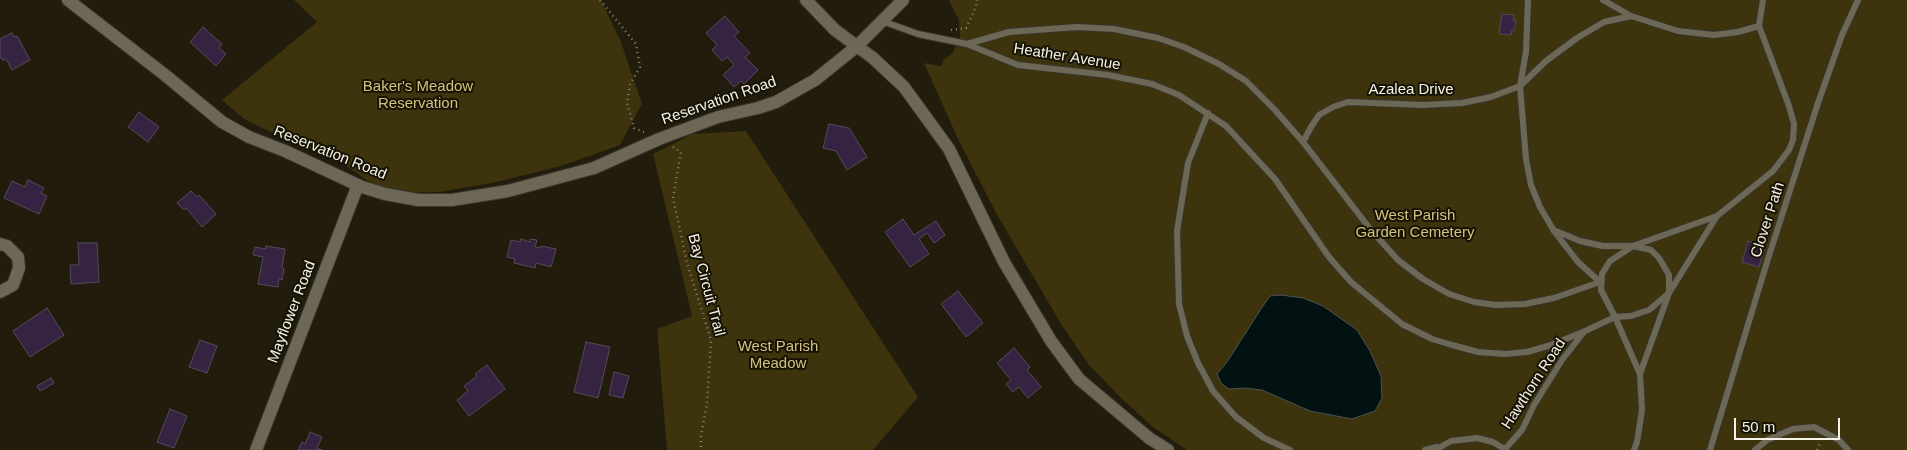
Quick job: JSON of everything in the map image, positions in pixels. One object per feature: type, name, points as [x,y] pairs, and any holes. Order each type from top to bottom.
[{"type":"street","name":"Reservation Road","points":[[68,0],[222,122],[249,137],[294,155],[358,185],[385,194],[418,200],[452,200],[508,191],[594,168],[659,139],[718,117],[776,102],[816,80],[856,47],[903,0]]},
{"type":"street","points":[[806,0],[835,30],[856,47],[874,58],[904,86],[949,149],[1004,262],[1051,341],[1079,379],[1148,438],[1168,450]]},
{"type":"street","name":"Mayflower Road","points":[[256,450],[358,185]]},
{"type":"street","points":[[0,244],[7,246],[18,257],[19,268],[13,285],[0,292]]},
{"type":"lane","points":[[1528,0],[1526,52],[1520,86],[1526,159],[1531,185],[1540,207],[1554,231],[1578,262],[1600,282]]},
{"type":"lane","points":[[1603,0],[1632,16],[1678,31],[1714,35],[1738,32],[1759,26]]},
{"type":"lane","points":[[1634,450],[1642,410],[1640,374],[1615,317],[1605,302],[1600,282],[1602,274],[1610,261],[1633,246],[1717,216],[1773,171],[1790,150],[1794,124],[1759,26],[1763,0]]},
{"type":"lane","name":"Clover Path","points":[[1710,450],[1818,103],[1842,35],[1858,0]]},
{"type":"lane","name":"Azalea Drive","points":[[1304,142],[1319,116],[1333,107],[1348,102],[1423,105],[1462,103],[1491,97],[1520,86],[1546,61],[1577,38],[1604,22],[1632,16]]},
{"type":"lane","points":[[882,21],[918,34],[967,44]]},
{"type":"lane","name":"Heather Avenue","points":[[967,44],[1009,32],[1076,27],[1114,29],[1158,38],[1184,47],[1220,64],[1246,81],[1304,142],[1371,230],[1398,260],[1423,279],[1449,294],[1474,302],[1496,305],[1525,304],[1554,298],[1600,282]]},
{"type":"lane","name":"Heather Avenue","points":[[967,44],[997,58],[1018,64],[1108,75],[1152,84],[1180,96],[1208,113],[1226,126],[1275,180],[1329,257],[1351,282],[1402,324],[1432,339],[1478,352],[1505,354],[1527,352],[1583,332],[1615,317]]},
{"type":"lane","points":[[1208,113],[1188,163],[1177,231],[1179,304],[1187,336],[1198,363],[1213,391],[1236,417],[1264,438],[1290,450]]},
{"type":"lane","points":[[1640,374],[1670,292],[1717,216]]},
{"type":"lane","points":[[1554,231],[1580,241],[1603,246],[1633,246],[1651,250],[1659,258],[1669,275],[1670,292]]},
{"type":"lane","points":[[1615,317],[1631,316],[1649,310],[1670,292]]},
{"type":"lane","name":"Hawthorn Road","points":[[1506,450],[1522,430],[1534,405],[1562,360],[1583,332]]},
{"type":"lane","points":[[1755,450],[1767,440],[1793,429],[1814,427],[1840,440],[1848,450]]},
{"type":"lane","points":[[1425,450],[1438,448],[1462,438],[1477,438],[1492,442],[1506,450]]},
{"type":"path","points":[[600,0],[636,44],[640,67],[630,84],[626,103],[634,128],[659,139]]},
{"type":"path","points":[[947,30],[966,28],[978,0]]},
{"type":"path","name":"Bay Circuit Trail","points":[[659,139],[681,152],[673,198],[687,264],[711,340],[707,404],[701,436],[701,450]]},
{"type":"green space","name":"Baker's Meadow Reservation","points":[[294,0],[601,0],[621,42],[642,104],[620,145],[561,166],[492,183],[439,192],[406,193],[375,186],[337,159],[296,144],[244,119],[222,100],[317,22]]},
{"type":"green space","name":"West Parish Garden Cemetery","points":[[949,0],[1907,0],[1907,450],[1187,450],[1153,427],[1089,365],[1061,324],[996,213],[958,139],[924,63],[941,66],[944,59],[952,54],[960,36],[959,20]]},
{"type":"green space","name":"West Parish Meadow","points":[[746,131],[918,397],[873,450],[667,450],[657,329],[692,316],[653,154],[692,134]]},
{"type":"shaded area","points":[[1281,295],[1303,298],[1323,306],[1357,330],[1370,351],[1381,376],[1382,398],[1375,411],[1352,419],[1310,411],[1262,390],[1229,389],[1221,383],[1217,374],[1227,362],[1261,309],[1270,296]]},
{"type":"building","points":[[1502,14],[1514,15],[1513,20],[1516,20],[1514,31],[1512,30],[1511,35],[1499,34]]},
{"type":"building","points":[[725,16],[739,32],[734,36],[750,53],[745,57],[758,70],[744,84],[741,81],[734,87],[723,75],[734,65],[727,57],[722,61],[712,50],[717,45],[706,33]]},
{"type":"building","points":[[203,27],[222,44],[219,48],[226,54],[216,66],[190,42]]},
{"type":"building","points":[[12,33],[14,37],[17,36],[30,60],[12,70],[6,59],[3,61],[0,58],[0,39]]},
{"type":"building","points":[[139,112],[159,127],[148,142],[128,127]]},
{"type":"building","points":[[829,124],[849,128],[867,157],[847,170],[836,151],[823,148]]},
{"type":"building","points":[[28,180],[44,188],[41,193],[47,196],[39,214],[4,198],[12,181],[25,187]]},
{"type":"building","points":[[191,191],[197,197],[199,195],[216,214],[202,227],[186,208],[184,210],[177,203]]},
{"type":"building","points":[[903,219],[914,235],[936,221],[945,235],[934,243],[927,233],[919,239],[929,254],[910,267],[885,232]]},
{"type":"building","points":[[521,239],[530,242],[530,239],[537,240],[535,247],[541,248],[541,246],[556,249],[551,267],[536,263],[535,268],[514,263],[515,259],[507,257],[511,240],[521,242]]},
{"type":"building","points":[[1748,241],[1765,246],[1759,267],[1742,262]]},
{"type":"building","points":[[78,243],[97,243],[99,282],[71,284],[70,265],[79,265]]},
{"type":"building","points":[[266,246],[285,249],[282,280],[279,279],[278,287],[258,284],[263,257],[253,255],[255,247],[266,249]]},
{"type":"building","points":[[958,291],[983,323],[966,337],[941,304]]},
{"type":"building","points":[[47,308],[64,335],[30,357],[13,331]]},
{"type":"building","points":[[200,340],[217,346],[207,373],[189,367]]},
{"type":"building","points":[[586,342],[610,347],[598,398],[574,392]]},
{"type":"building","points":[[1014,348],[1030,367],[1027,370],[1041,387],[1028,398],[1019,387],[1013,392],[1006,384],[1011,380],[997,363]]},
{"type":"building","points":[[487,365],[505,389],[469,416],[457,400],[468,391],[464,386]]},
{"type":"building","points":[[614,372],[629,376],[623,398],[609,395]]},
{"type":"building","points":[[51,378],[54,383],[40,391],[37,386]]},
{"type":"building","points":[[170,409],[187,416],[174,448],[157,442]]},
{"type":"building","points":[[310,432],[322,437],[317,448],[322,450],[298,450],[302,442],[305,444]]}]
